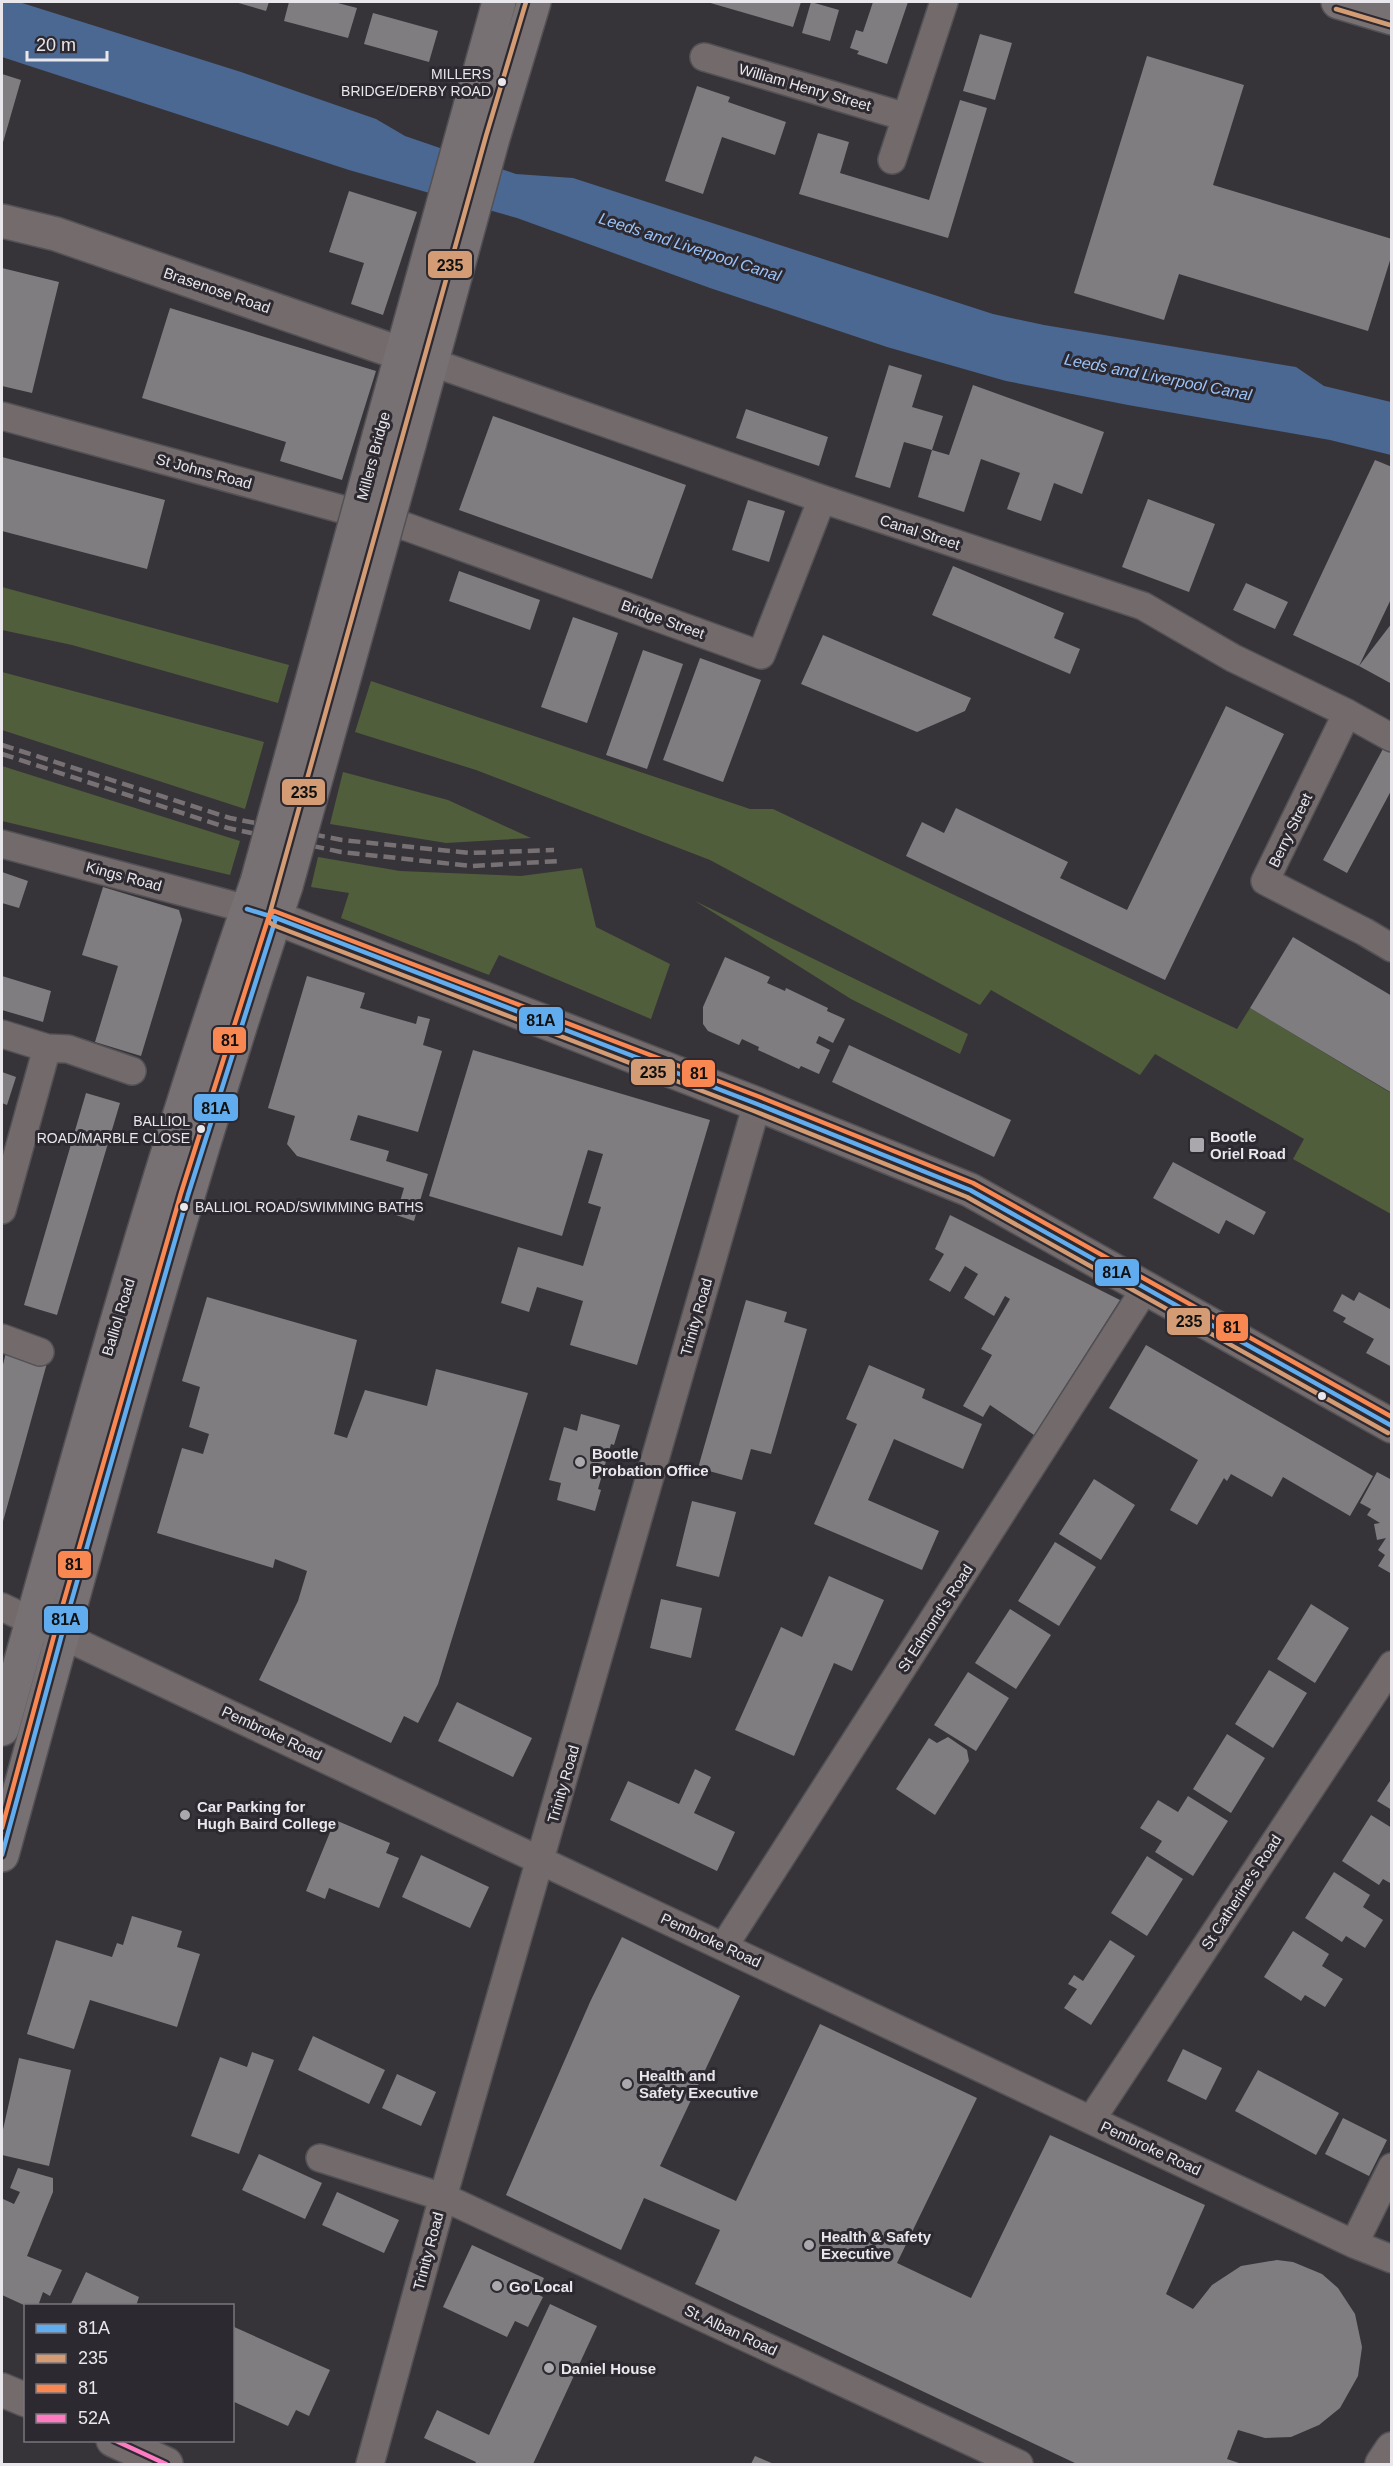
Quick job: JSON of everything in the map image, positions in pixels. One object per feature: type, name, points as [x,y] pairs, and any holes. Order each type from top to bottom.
[{"type":"highway","name":"Millers Bridge","points":[[266,899],[477,138],[499,2]]},
{"type":"highway","name":"Millers Bridge","points":[[477,138],[534,2]]},
{"type":"highway","points":[[1338,2],[1392,18]]},
{"type":"highway","points":[[2,1855],[62,1634],[188,1195],[266,899]]},
{"type":"highway","name":"Balliol Road","points":[[2,1729],[102,1370],[186,1093],[266,899]]},
{"type":"main road","name":"Brasenose Road","points":[[2,221],[56,234],[417,358]]},
{"type":"main road","points":[[266,899],[757,1104],[970,1190],[1145,1290],[1392,1426]]},
{"type":"main road","points":[[2,2390],[24,2399]]},
{"type":"main road","points":[[117,2442],[166,2464]]},
{"type":"main road","points":[[1382,2464],[1392,2449]]},
{"type":"street","points":[[892,160],[944,2]]},
{"type":"street","name":"William Henry Street","points":[[704,57],[906,117]]},
{"type":"street","name":"Canal Street","points":[[417,358],[822,499],[1143,606],[1233,658],[1392,738]]},
{"type":"street","name":"St Johns Road","points":[[2,416],[407,527]]},
{"type":"street","name":"Bridge Street","points":[[407,527],[761,655],[822,499]]},
{"type":"street","name":"Berry Street","points":[[1347,714],[1264,881],[1392,948]]},
{"type":"street","name":"Kings Road","points":[[2,843],[266,899]]},
{"type":"street","points":[[2,1034],[47,1048],[68,1049],[132,1071]]},
{"type":"street","points":[[2,1210],[47,1048]]},
{"type":"street","name":"Trinity Road","points":[[370,2464],[443,2197],[757,1104]]},
{"type":"street","name":"St Edmond's Road","points":[[724,1946],[1145,1290]]},
{"type":"street","points":[[2,1338],[40,1352]]},
{"type":"street","name":"Pembroke Road","points":[[2,1607],[1354,2244],[1392,2259]]},
{"type":"street","name":"St Catherine's Road","points":[[1091,2120],[1392,1665]]},
{"type":"street","name":"St. Alban Road","points":[[320,2158],[443,2197],[1019,2464]]},
{"type":"street","points":[[1354,2244],[1392,2167]]},
{"type":"green space","points":[[2,587],[289,665],[278,703],[72,645],[2,630]]},
{"type":"green space","points":[[2,672],[264,742],[245,809],[2,730]]},
{"type":"green space","points":[[371,681],[750,809],[773,809],[1237,1029],[1250,1008],[1391,1093],[1391,1214],[1293,1159],[1304,1139],[1155,1054],[1140,1075],[991,990],[980,1005],[710,860],[476,770],[355,732]]},
{"type":"green space","points":[[2,766],[240,841],[230,875],[2,821]]},
{"type":"green space","points":[[343,772],[448,800],[531,838],[446,843],[330,824]]},
{"type":"green space","points":[[318,857],[400,871],[521,876],[582,868],[596,927],[670,964],[651,1019],[499,955],[489,975],[341,918],[349,893],[311,887]]},
{"type":"green space","points":[[695,901],[968,1034],[960,1054],[851,999]]},
{"type":"water","name":"Leeds and Liverpool Canal","points":[[2,2],[19,2],[241,72],[376,119],[405,136],[516,174],[573,178],[993,314],[1044,325],[1296,367],[1324,386],[1391,402],[1391,455],[1330,440],[1006,381],[887,347],[710,288],[517,218],[349,170],[2,57]]},
{"type":"building","points":[[235,2],[269,2],[266,11]]},
{"type":"building","points":[[289,2],[334,2],[357,8],[348,38],[284,21]]},
{"type":"building","points":[[707,2],[801,2],[793,27]]},
{"type":"building","points":[[811,2],[839,10],[830,41],[802,33]]},
{"type":"building","points":[[873,2],[908,2],[887,64],[857,54],[859,51],[850,48],[856,30],[863,32]]},
{"type":"building","points":[[373,13],[438,31],[429,62],[364,44]]},
{"type":"building","points":[[980,34],[1012,43],[995,100],[963,91]]},
{"type":"building","points":[[1147,56],[1244,85],[1213,185],[1392,239],[1392,254],[1368,331],[1179,274],[1164,320],[1074,293]]},
{"type":"building","points":[[2,74],[21,80],[2,146]]},
{"type":"building","points":[[697,86],[730,97],[728,102],[786,122],[775,155],[722,137],[703,194],[665,181]]},
{"type":"building","points":[[960,100],[987,108],[948,238],[799,194],[818,133],[849,142],[840,173],[929,200]]},
{"type":"building","points":[[349,191],[417,212],[383,315],[351,304],[364,263],[329,252]]},
{"type":"building","points":[[2,268],[59,282],[32,393],[2,386]]},
{"type":"building","points":[[170,308],[376,371],[342,480],[280,461],[286,442],[142,398]]},
{"type":"building","points":[[889,365],[922,375],[912,407],[943,416],[932,450],[904,442],[890,488],[855,477]]},
{"type":"building","points":[[973,385],[1104,432],[1082,494],[1054,483],[1041,521],[1007,509],[1020,473],[981,459],[964,512],[918,497],[932,450],[949,455]]},
{"type":"building","points":[[746,409],[828,437],[819,466],[736,438]]},
{"type":"building","points":[[493,416],[686,485],[652,579],[459,510]]},
{"type":"building","points":[[2,457],[165,500],[147,569],[2,531]]},
{"type":"building","points":[[1375,460],[1392,467],[1392,597],[1359,666],[1293,635]]},
{"type":"building","points":[[1148,499],[1215,524],[1189,592],[1122,567]]},
{"type":"building","points":[[748,500],[785,511],[769,562],[732,550]]},
{"type":"building","points":[[953,566],[1064,613],[1054,638],[1080,649],[1070,674],[932,615]]},
{"type":"building","points":[[459,571],[540,600],[530,630],[449,601]]},
{"type":"building","points":[[1246,583],[1288,602],[1275,629],[1233,610]]},
{"type":"building","points":[[573,617],[618,633],[587,723],[541,707]]},
{"type":"building","points":[[1392,623],[1392,684],[1359,666]]},
{"type":"building","points":[[823,635],[971,698],[965,711],[917,732],[801,684]]},
{"type":"building","points":[[643,650],[683,664],[647,769],[606,755]]},
{"type":"building","points":[[700,658],[761,680],[723,782],[663,760]]},
{"type":"building","points":[[1226,706],[1284,734],[1165,980],[906,856],[922,822],[944,833],[956,808],[1068,862],[1060,878],[1127,910]]},
{"type":"building","points":[[1384,747],[1392,751],[1392,789],[1347,873],[1323,860]]},
{"type":"building","points":[[2,872],[28,881],[19,908],[2,903]]},
{"type":"building","points":[[103,887],[179,910],[182,920],[141,1056],[95,1042],[118,966],[82,955]]},
{"type":"building","points":[[1293,937],[1392,996],[1392,1093],[1250,1008]]},
{"type":"building","points":[[725,957],[770,977],[767,983],[785,991],[786,988],[828,1008],[827,1011],[845,1019],[833,1043],[819,1036],[816,1043],[830,1050],[819,1074],[801,1066],[799,1069],[758,1050],[759,1047],[742,1039],[739,1045],[708,1031],[703,1024],[703,1007]]},
{"type":"building","points":[[2,976],[51,991],[43,1022],[2,1010]]},
{"type":"building","points":[[307,976],[365,993],[360,1008],[416,1024],[418,1016],[430,1019],[423,1045],[442,1051],[418,1132],[358,1115],[350,1140],[389,1151],[386,1161],[428,1174],[414,1221],[396,1215],[404,1188],[297,1156],[287,1144],[295,1116],[268,1108]]},
{"type":"building","points":[[849,1045],[1011,1120],[994,1157],[832,1082]]},
{"type":"building","points":[[473,1050],[710,1120],[637,1365],[570,1345],[583,1301],[537,1287],[529,1312],[501,1303],[518,1247],[583,1266],[601,1207],[588,1203],[603,1154],[588,1150],[562,1236],[429,1196]]},
{"type":"building","points":[[2,1072],[16,1077],[7,1105],[2,1103]]},
{"type":"building","points":[[86,1093],[120,1103],[57,1315],[24,1305]]},
{"type":"building","name":"Bootle Oriel Road","points":[[1173,1162],[1266,1212],[1254,1235],[1226,1220],[1219,1234],[1153,1198]]},
{"type":"building","points":[[950,1215],[1120,1300],[1034,1435],[990,1405],[983,1417],[963,1406],[992,1355],[981,1349],[1010,1299],[1005,1296],[994,1316],[964,1298],[978,1274],[965,1266],[950,1292],[929,1280],[944,1254],[935,1249]]},
{"type":"building","points":[[1359,1292],[1390,1309],[1392,1306],[1392,1367],[1366,1353],[1374,1339],[1343,1322],[1346,1318],[1333,1311],[1342,1294],[1354,1301]]},
{"type":"building","points":[[207,1297],[357,1340],[334,1434],[347,1438],[365,1390],[427,1406],[436,1369],[528,1393],[438,1684],[418,1723],[404,1716],[391,1743],[259,1680],[298,1601],[307,1571],[275,1559],[273,1568],[157,1533],[182,1448],[203,1454],[209,1434],[189,1427],[200,1387],[182,1381]]},
{"type":"building","points":[[746,1300],[787,1312],[784,1322],[807,1329],[771,1454],[751,1449],[742,1480],[698,1468]]},
{"type":"building","points":[[1146,1345],[1373,1476],[1350,1516],[1283,1477],[1272,1497],[1231,1474],[1227,1481],[1224,1478],[1197,1525],[1170,1510],[1198,1460],[1109,1408]]},
{"type":"building","points":[[6,1352],[47,1363],[2,1525],[2,1369]]},
{"type":"building","points":[[869,1365],[925,1389],[922,1398],[982,1424],[963,1469],[894,1439],[868,1500],[939,1531],[922,1570],[814,1524],[857,1424],[846,1419]]},
{"type":"building","name":"Bootle Probation Office","points":[[581,1414],[620,1425],[614,1445],[611,1444],[598,1489],[601,1490],[595,1511],[557,1500],[561,1483],[549,1480],[564,1427],[577,1431]]},
{"type":"building","points":[[1377,1472],[1392,1480],[1392,1574],[1378,1566],[1385,1555],[1378,1550],[1386,1538],[1377,1540],[1374,1524],[1380,1523],[1367,1515],[1371,1509],[1360,1503]]},
{"type":"building","points":[[1094,1479],[1135,1505],[1101,1560],[1059,1534]]},
{"type":"building","points":[[692,1501],[736,1512],[719,1577],[676,1566]]},
{"type":"building","points":[[1055,1542],[1096,1567],[1059,1626],[1018,1601]]},
{"type":"building","points":[[829,1576],[884,1600],[852,1671],[834,1663],[794,1756],[735,1730],[781,1627],[802,1637]]},
{"type":"building","points":[[661,1599],[702,1608],[691,1658],[650,1648]]},
{"type":"building","points":[[1311,1604],[1349,1628],[1315,1683],[1277,1659]]},
{"type":"building","points":[[1010,1609],[1051,1635],[1016,1689],[975,1663]]},
{"type":"building","points":[[1269,1670],[1307,1693],[1273,1748],[1235,1724]]},
{"type":"building","points":[[968,1672],[1009,1698],[976,1751],[934,1725]]},
{"type":"building","points":[[457,1702],[532,1738],[513,1777],[438,1741]]},
{"type":"building","points":[[1227,1734],[1265,1758],[1231,1813],[1193,1789]]},
{"type":"building","points":[[948,1737],[967,1750],[969,1761],[935,1815],[896,1789],[929,1738],[937,1743]]},
{"type":"building","points":[[695,1769],[711,1777],[694,1813],[735,1832],[717,1871],[610,1820],[628,1781],[679,1804]]},
{"type":"building","points":[[1392,1778],[1392,1810],[1377,1801]]},
{"type":"building","points":[[1188,1796],[1228,1821],[1193,1876],[1155,1852],[1162,1841],[1140,1828],[1158,1800],[1178,1812]]},
{"type":"building","points":[[1371,1815],[1392,1828],[1392,1884],[1383,1879],[1379,1885],[1342,1861]]},
{"type":"building","points":[[335,1820],[390,1843],[386,1853],[399,1858],[379,1908],[329,1888],[325,1899],[306,1891]]},
{"type":"building","points":[[421,1855],[489,1887],[470,1928],[402,1897]]},
{"type":"building","points":[[1147,1856],[1183,1879],[1147,1936],[1111,1913]]},
{"type":"building","points":[[1334,1872],[1370,1895],[1363,1907],[1383,1920],[1365,1948],[1346,1936],[1342,1942],[1305,1918]]},
{"type":"building","points":[[132,1916],[182,1931],[177,1947],[200,1954],[177,2027],[90,2000],[74,2049],[27,2034],[56,1940],[112,1957],[117,1943],[123,1945]]},
{"type":"building","points":[[1293,1931],[1329,1954],[1322,1966],[1343,1979],[1325,2007],[1305,1995],[1301,2001],[1264,1977]]},
{"type":"building","name":"Health & Safety Executive","points":[[622,1937],[740,1996],[660,2166],[736,2201],[820,2024],[977,2098],[897,2263],[971,2298],[1050,2135],[1205,2205],[1166,2294],[1193,2309],[1212,2285],[1241,2266],[1277,2260],[1293,2262],[1322,2274],[1338,2288],[1355,2314],[1362,2347],[1358,2376],[1340,2408],[1319,2425],[1291,2437],[1265,2438],[1238,2430],[1227,2459],[1242,2464],[1077,2464],[695,2284],[720,2230],[644,2198],[621,2250],[506,2195],[590,2002]]},
{"type":"building","points":[[1110,1940],[1135,1956],[1091,2025],[1064,2008],[1077,1989],[1068,1984],[1074,1975],[1083,1981]]},
{"type":"building","points":[[313,2036],[385,2070],[369,2104],[298,2070]]},
{"type":"building","points":[[1183,2049],[1222,2068],[1206,2100],[1167,2081]]},
{"type":"building","points":[[252,2052],[274,2060],[239,2154],[191,2136],[220,2057],[247,2067]]},
{"type":"building","points":[[19,2058],[71,2070],[49,2166],[2,2155],[2,2134]]},
{"type":"building","points":[[1258,2070],[1339,2113],[1316,2155],[1235,2111]]},
{"type":"building","points":[[397,2074],[436,2092],[421,2126],[382,2108]]},
{"type":"building","points":[[1343,2118],[1387,2140],[1369,2176],[1325,2154]]},
{"type":"building","points":[[259,2154],[322,2183],[305,2219],[242,2190]]},
{"type":"building","points":[[18,2168],[53,2178],[53,2192],[27,2256],[62,2270],[50,2296],[43,2292],[39,2304],[24,2305],[2,2295],[2,2203],[3,2199],[14,2204],[20,2192],[10,2188]]},
{"type":"building","points":[[337,2192],[399,2220],[384,2253],[322,2225]]},
{"type":"building","name":"Go Local","points":[[472,2245],[544,2278],[537,2294],[543,2297],[528,2327],[515,2321],[507,2337],[443,2307]]},
{"type":"building","points":[[86,2272],[139,2297],[137,2304],[71,2304]]},
{"type":"building","name":"Daniel House","points":[[550,2304],[597,2326],[533,2464],[475,2464],[476,2462],[424,2438],[437,2410],[489,2435]]},
{"type":"building","points":[[234,2327],[330,2370],[309,2416],[296,2410],[288,2426],[234,2402]]},
{"type":"building","points":[[755,2456],[774,2464],[751,2464]]},
{"type":"railway","points":[[2,745],[230,818],[342,840],[470,853],[554,850]]},
{"type":"railway","points":[[2,754],[228,828],[341,852],[471,866],[560,861]]},
{"type":"transit line","name":"235","points":[[526,2],[486,136],[269,922],[754,1111],[967,1197],[1388,1433]]},
{"type":"transit line","name":"235","points":[[1336,9],[1390,25]]},
{"type":"transit line","name":"81A","points":[[247,909],[276,918],[757,1104],[970,1190],[1392,1426]]},
{"type":"transit line","name":"81","points":[[2,1828],[55,1632],[181,1193],[269,916],[274,911],[760,1097],[973,1183],[1392,1417]]},
{"type":"transit line","name":"81A","points":[[2,1855],[62,1634],[188,1195],[276,918]]},
{"type":"transit line","name":"52A","points":[[118,2442],[166,2464]]},
{"type":"place","name":"MILLERS BRIDGE/DERBY ROAD","points":[[502,82]]},
{"type":"place","name":"BALLIOL ROAD/MARBLE CLOSE","points":[[201,1129]]},
{"type":"place","name":"Bootle Oriel Road","points":[[1197,1145]]},
{"type":"place","name":"BALLIOL ROAD/SWIMMING BATHS","points":[[184,1207]]},
{"type":"place","name":"Bootle Probation Office","points":[[580,1462]]},
{"type":"place","name":"Car Parking for Hugh Baird College","points":[[185,1815]]},
{"type":"place","name":"Health and Safety Executive","points":[[627,2084]]},
{"type":"place","name":"Health & Safety Executive","points":[[809,2245]]},
{"type":"place","name":"Go Local","points":[[497,2286]]},
{"type":"place","name":"Daniel House","points":[[549,2368]]}]
